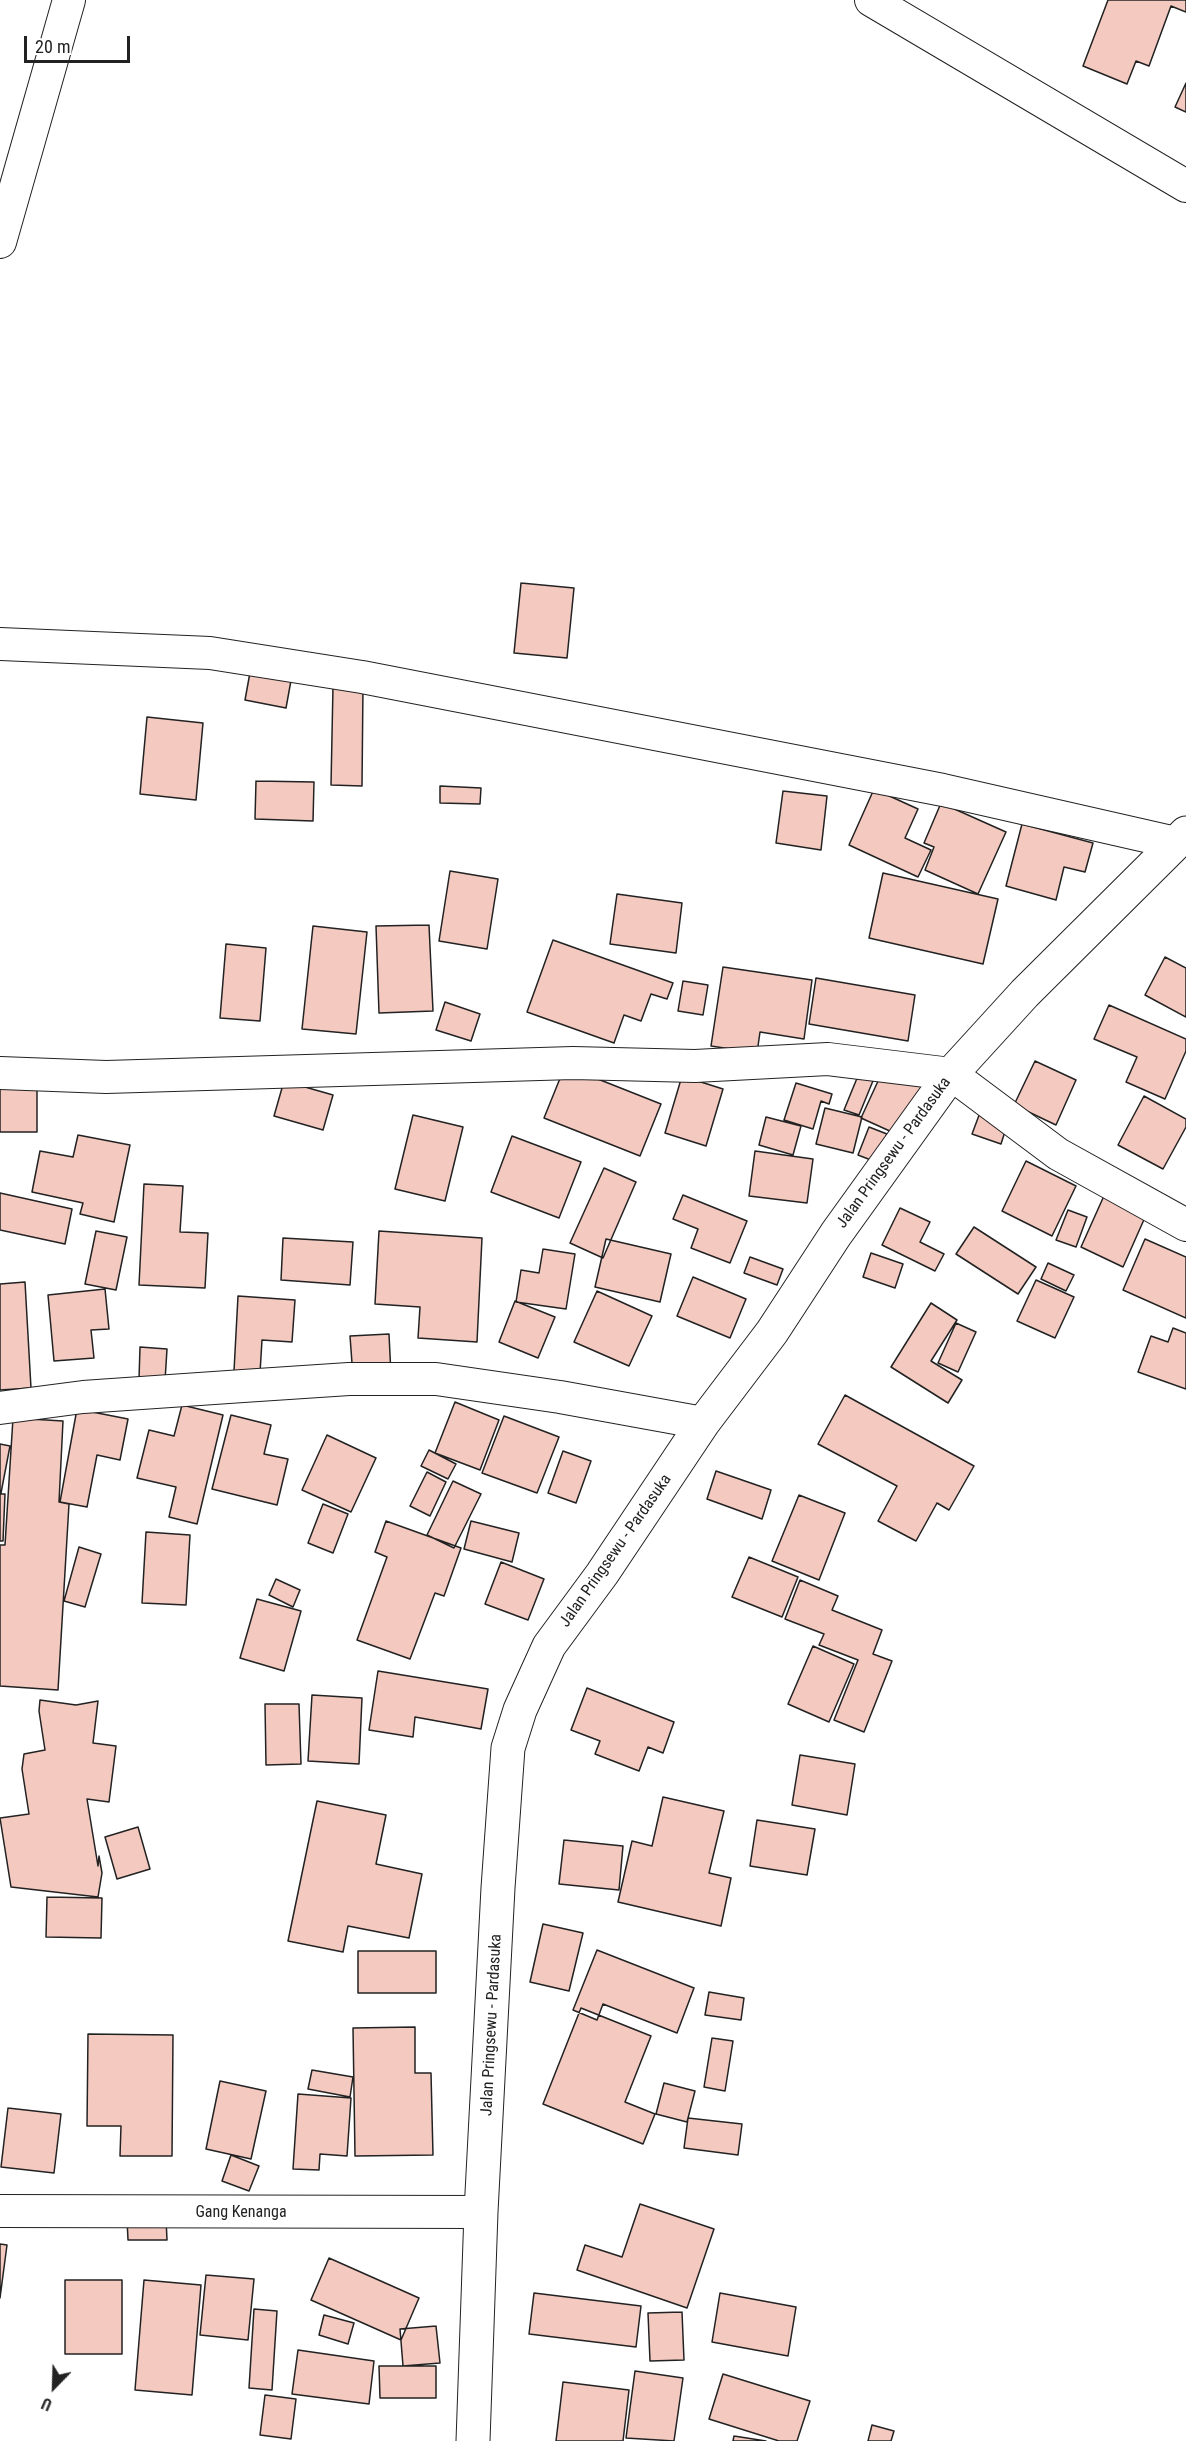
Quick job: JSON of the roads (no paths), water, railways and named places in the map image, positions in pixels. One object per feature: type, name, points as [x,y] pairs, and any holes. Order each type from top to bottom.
[{"type":"main road","name":"Jalan Pringsewu - Pardasuka","points":[[473,2441],[481,2212],[508,1748],[520,1710],[549,1646],[602,1574],[703,1423],[772,1332],[836,1234],[951,1074],[1025,993],[1181,838]]},
{"type":"street","points":[[0,242],[69,0]]},
{"type":"street","points":[[871,0],[1186,186]]},
{"type":"street","points":[[0,644],[210,653],[362,677],[1181,838]]},
{"type":"street","points":[[0,1073],[106,1077],[573,1063],[695,1066],[828,1059],[951,1074],[1058,1154],[1186,1225]]},
{"type":"street","points":[[0,1408],[83,1397],[243,1386],[349,1379],[436,1379],[560,1397],[703,1423]]},
{"type":"street","name":"Gang Kenanga","points":[[0,2211],[481,2212]]}]
